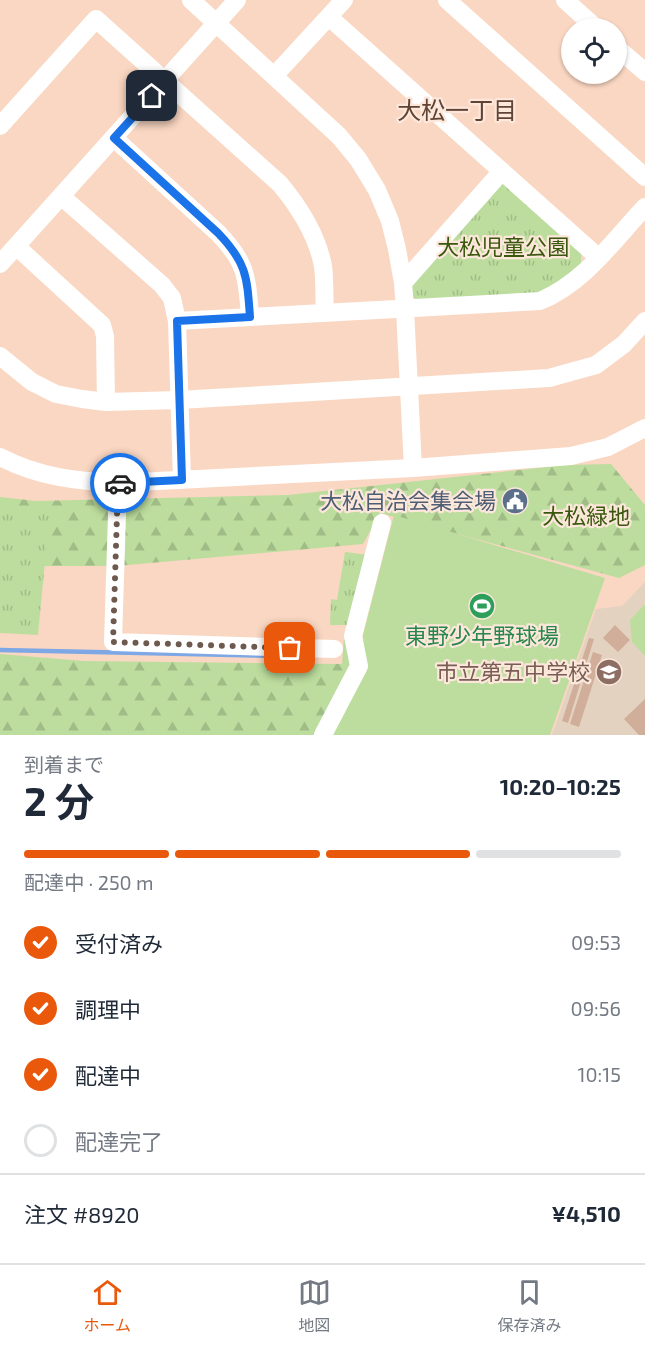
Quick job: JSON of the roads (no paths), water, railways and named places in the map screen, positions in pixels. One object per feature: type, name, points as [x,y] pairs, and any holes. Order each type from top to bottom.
[{"type":"street","points":[[191,0],[339,136],[358,159],[377,190],[390,221],[403,283],[413,468]]},
{"type":"street","points":[[0,264],[237,0]]},
{"type":"street","points":[[274,76],[344,0]]},
{"type":"street","points":[[447,0],[645,177]]},
{"type":"street","points":[[565,0],[585,18]]},
{"type":"street","points":[[329,17],[598,258]]},
{"type":"street","points":[[0,126],[96,19],[280,184],[294,201],[317,244],[323,268],[325,313]]},
{"type":"street","points":[[627,56],[645,72]]},
{"type":"street","points":[[114,138],[234,249],[243,265],[247,280],[250,317]]},
{"type":"street","points":[[403,283],[501,171]]},
{"type":"street","points":[[62,196],[162,285],[172,298],[177,321],[182,480]]},
{"type":"street","points":[[177,321],[540,301],[559,293],[573,283],[645,207]]},
{"type":"street","points":[[16,246],[102,325],[105,336],[106,402]]},
{"type":"street","points":[[0,356],[32,382],[56,394],[106,402],[179,400],[549,378],[596,365],[624,344],[645,321]]},
{"type":"street","points":[[0,457],[20,468],[51,477],[118,483],[413,468],[571,456],[608,447],[645,428]]},
{"type":"street","points":[[118,483],[113,642],[334,649]]},
{"type":"street","points":[[323,735],[358,666],[353,636],[382,523]]},
{"type":"waterway","points":[[0,650],[278,656]]},
{"type":"place","name":"大松自治会集会場","points":[[515,501]]},
{"type":"place","name":"東野少年野球場","points":[[482,606]]},
{"type":"place","name":"市立第五中学校","points":[[609,672]]},
{"type":"district","name":"大松一丁目","points":[[457,111]]},
{"type":"park label","name":"大松児童公園","points":[[503,247]]},
{"type":"park label","name":"大松緑地","points":[[586,516]]}]
